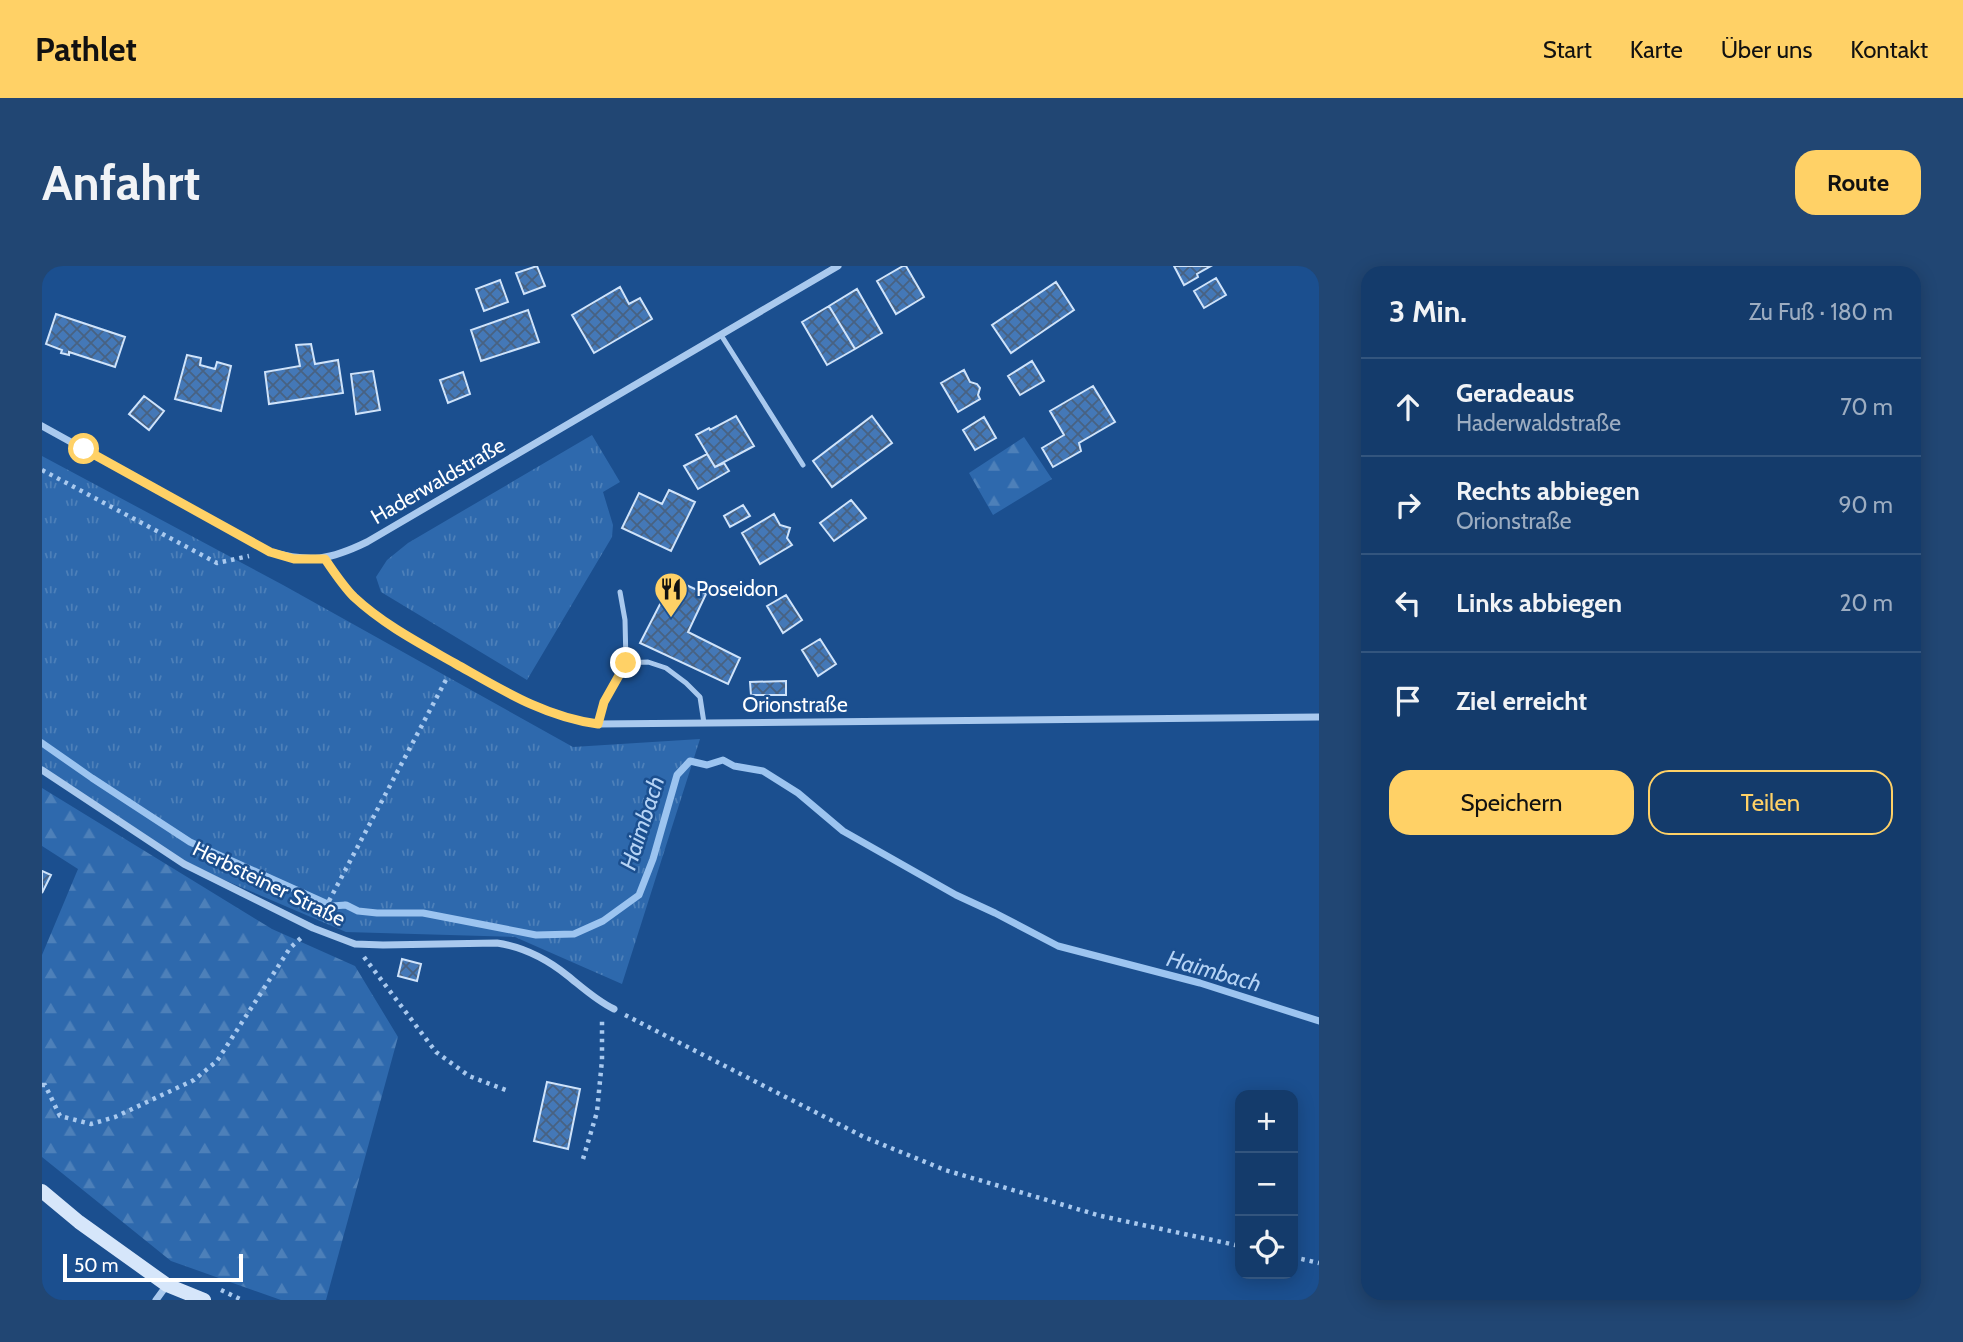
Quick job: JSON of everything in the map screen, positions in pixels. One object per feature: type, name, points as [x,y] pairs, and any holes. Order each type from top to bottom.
[{"type":"main road","points":[[42,1191],[79,1222],[167,1286],[204,1300]]},
{"type":"street","name":"Haderwaldstraße","points":[[42,426],[270,552],[294,559],[325,559],[348,552],[367,542],[838,266]]},
{"type":"street","name":"Orionstraße","points":[[325,559],[352,595],[401,633],[529,705],[580,722],[598,724],[1319,717]]},
{"type":"street","name":"Herbsteiner Straße","points":[[42,770],[184,864],[313,928],[355,944],[497,943],[515,946],[531,952],[564,973],[602,1004],[614,1009]]},
{"type":"street","points":[[156,1300],[167,1286]]},
{"type":"lane","points":[[721,335],[803,465]]},
{"type":"lane","points":[[598,724],[604,702],[626,663],[625,620],[620,592]]},
{"type":"lane","points":[[626,663],[648,662],[666,668],[686,683],[700,697],[705,723]]},
{"type":"path","points":[[42,470],[217,563],[270,552]]},
{"type":"path","points":[[324,910],[454,663]]},
{"type":"path","points":[[42,1085],[60,1116],[91,1124],[115,1117],[194,1080],[216,1061],[290,948],[313,928]]},
{"type":"path","points":[[355,944],[436,1052],[469,1076],[506,1090]]},
{"type":"path","points":[[583,1159],[597,1112],[602,1004]]},
{"type":"path","points":[[614,1009],[864,1137],[945,1170],[1101,1216],[1235,1245]]},
{"type":"path","points":[[1298,1258],[1319,1263]]},
{"type":"green space","points":[[592,435],[620,482],[603,492],[613,525],[612,537],[527,680],[381,592],[376,577],[387,560],[408,543]]},
{"type":"green space","points":[[1024,437],[1052,479],[993,515],[969,473]]},
{"type":"green space","points":[[42,456],[283,585],[573,747],[700,739],[622,984],[515,937],[346,932],[180,861],[42,771]]},
{"type":"green space","points":[[42,788],[272,929],[355,966],[398,1037],[326,1300],[281,1300],[171,1261],[42,1157],[42,955],[78,869],[42,846]]},
{"type":"building","points":[[537,266],[545,286],[524,294],[516,273]]},
{"type":"building","points":[[906,266],[924,297],[896,314],[877,281]]},
{"type":"building","points":[[1174,266],[1211,266],[1184,285]]},
{"type":"building","points":[[1216,278],[1226,295],[1204,308],[1194,291]]},
{"type":"building","points":[[500,280],[508,302],[484,311],[476,289]]},
{"type":"building","points":[[1056,282],[1074,310],[1011,353],[992,325]]},
{"type":"building","points":[[620,287],[629,304],[640,298],[652,319],[594,353],[572,315]]},
{"type":"building","points":[[857,289],[882,333],[855,349],[829,306]]},
{"type":"building","points":[[829,306],[855,349],[827,365],[802,322]]},
{"type":"building","points":[[528,310],[539,342],[481,361],[471,330]]},
{"type":"building","points":[[56,314],[125,337],[115,367],[69,352],[69,355],[61,353],[62,350],[46,344]]},
{"type":"building","points":[[311,344],[315,364],[338,360],[343,393],[269,404],[265,372],[300,366],[296,345]]},
{"type":"building","points":[[187,355],[201,358],[200,365],[215,369],[217,362],[231,366],[221,411],[175,399]]},
{"type":"building","points":[[1032,361],[1044,381],[1020,395],[1008,376]]},
{"type":"building","points":[[964,370],[970,382],[980,388],[980,399],[958,412],[941,383]]},
{"type":"building","points":[[373,371],[380,410],[356,414],[351,374]]},
{"type":"building","points":[[463,372],[470,394],[448,403],[440,380]]},
{"type":"building","points":[[1093,386],[1115,422],[1079,443],[1081,451],[1053,467],[1042,448],[1064,435],[1050,411]]},
{"type":"building","points":[[144,396],[164,411],[149,430],[129,414]]},
{"type":"building","points":[[736,416],[754,446],[715,467],[696,435]]},
{"type":"building","points":[[872,416],[892,443],[832,487],[813,461]]},
{"type":"building","points":[[984,417],[996,438],[975,450],[963,430]]},
{"type":"building","points":[[707,454],[715,467],[724,463],[729,471],[698,489],[684,466]]},
{"type":"building","points":[[669,490],[695,502],[671,551],[622,528],[639,493],[662,504]]},
{"type":"building","points":[[851,500],[866,518],[834,541],[820,523]]},
{"type":"building","points":[[743,505],[750,516],[730,527],[724,516]]},
{"type":"building","points":[[774,514],[780,525],[790,528],[787,538],[792,545],[760,564],[742,533]]},
{"type":"building","points":[[673,579],[706,594],[688,632],[740,658],[728,684],[640,643]]},
{"type":"building","points":[[786,595],[802,620],[783,633],[767,606]]},
{"type":"building","points":[[820,639],[836,664],[818,676],[802,650]]},
{"type":"building","points":[[786,681],[786,695],[751,695],[750,682]]},
{"type":"building","points":[[42,871],[51,875],[42,893]]},
{"type":"building","points":[[402,959],[421,964],[417,981],[398,976]]},
{"type":"building","points":[[547,1082],[580,1089],[568,1149],[534,1141]]},
{"type":"waterway","name":"Haimbach","points":[[42,743],[190,842],[332,906],[346,905],[358,911],[377,913],[423,913],[536,935],[574,934],[603,921],[639,895],[653,859],[677,775],[690,761],[707,765],[723,760],[734,766],[763,771],[798,793],[843,831],[956,895],[1058,946],[1200,983],[1319,1021]]},
{"type":"place","name":"Poseidon","points":[[671,619]]},
{"type":"route","points":[[84,449],[270,552],[294,559],[325,559],[352,595],[401,633],[529,705],[580,722],[598,724],[604,702],[626,663]]}]
